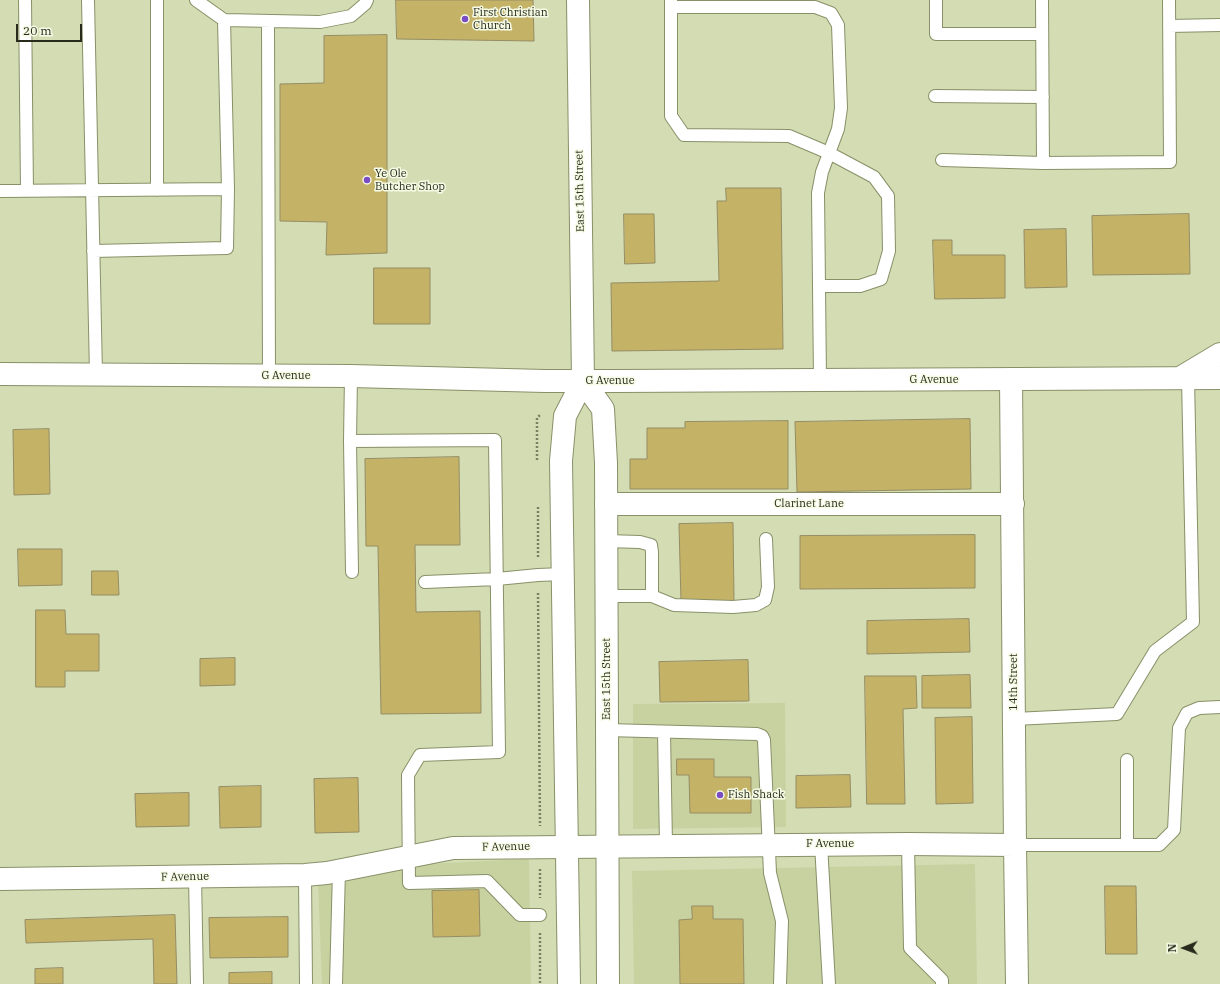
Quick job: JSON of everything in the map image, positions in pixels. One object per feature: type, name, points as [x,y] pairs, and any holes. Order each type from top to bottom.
[{"type":"street","name":"East 15th Street","points":[[568,984],[561,461],[565,416],[583,381],[578,0]]},
{"type":"street","points":[[1184,378],[1220,354]]},
{"type":"street","name":"G Avenue","points":[[0,374],[351,376],[546,381],[1220,378]]},
{"type":"street","name":"14th Street","points":[[1011,379],[1017,984]]},
{"type":"street","name":"East 15th Street","points":[[583,381],[603,409],[606,504],[608,984]]},
{"type":"street","name":"Clarinet Lane","points":[[606,504],[1013,504]]},
{"type":"street","name":"F Avenue","points":[[0,879],[305,875],[453,848],[821,844],[1015,845]]},
{"type":"lane","points":[[25,0],[28,191]]},
{"type":"lane","points":[[88,0],[96,374]]},
{"type":"lane","points":[[157,0],[158,190]]},
{"type":"lane","points":[[196,0],[224,20],[320,22],[351,16],[365,4],[367,0]]},
{"type":"lane","points":[[936,0],[936,34],[1042,34]]},
{"type":"lane","points":[[1042,0],[1043,163]]},
{"type":"lane","points":[[942,160],[1043,163],[1170,162],[1169,0]]},
{"type":"lane","points":[[818,286],[860,286],[881,279],[889,251],[888,196],[874,177],[829,153],[789,136],[684,135],[671,116],[671,4],[815,7],[831,13],[838,25],[841,108],[838,129],[829,153],[822,172],[818,193],[818,286],[820,380]]},
{"type":"lane","points":[[93,251],[227,248],[228,189],[224,20]]},
{"type":"lane","points":[[268,21],[269,376]]},
{"type":"lane","points":[[1169,26],[1220,25]]},
{"type":"lane","points":[[935,96],[1043,97]]},
{"type":"lane","points":[[0,191],[228,189]]},
{"type":"lane","points":[[351,376],[350,441],[352,572]]},
{"type":"lane","points":[[1014,719],[1117,714],[1155,651],[1193,622],[1184,378]]},
{"type":"lane","points":[[350,441],[495,440],[499,752],[420,755],[408,775],[409,883],[487,881],[520,915],[540,915]]},
{"type":"lane","points":[[606,596],[652,596],[674,605],[733,607],[756,605],[765,600],[768,587],[766,539]]},
{"type":"lane","points":[[606,541],[640,542],[651,545],[652,596]]},
{"type":"lane","points":[[425,582],[563,574]]},
{"type":"lane","points":[[1015,845],[1159,845],[1174,830],[1179,728],[1187,713],[1199,708],[1220,708]]},
{"type":"lane","points":[[607,730],[757,734],[762,736],[764,740],[770,873],[782,921],[780,984]]},
{"type":"lane","points":[[664,732],[666,846]]},
{"type":"lane","points":[[1127,760],[1127,844]]},
{"type":"lane","points":[[821,844],[829,984]]},
{"type":"lane","points":[[908,844],[910,948],[942,980],[942,984]]},
{"type":"lane","points":[[336,984],[339,870]]},
{"type":"lane","points":[[305,875],[306,984]]},
{"type":"lane","points":[[195,876],[197,984]]},
{"type":"path","points":[[537,465],[537,418],[541,414]]},
{"type":"path","points":[[538,504],[540,984]]},
{"type":"shaded area","points":[[785,703],[786,827],[633,829],[633,704]]},
{"type":"shaded area","points":[[529,859],[531,984],[322,984],[318,883],[426,864]]},
{"type":"shaded area","points":[[975,864],[977,984],[634,984],[632,871]]},
{"type":"building","name":"First Christian Church","points":[[396,0],[533,0],[534,41],[397,39]]},
{"type":"building","points":[[387,35],[387,253],[326,255],[327,222],[280,221],[280,84],[324,83],[324,36]]},
{"type":"building","points":[[726,188],[781,188],[783,349],[612,351],[611,283],[719,281],[717,201],[726,201]]},
{"type":"building","points":[[624,214],[654,214],[655,263],[625,264]]},
{"type":"building","points":[[1189,214],[1190,274],[1093,275],[1092,216]]},
{"type":"building","points":[[1066,229],[1067,287],[1025,288],[1024,230]]},
{"type":"building","points":[[933,240],[952,240],[952,255],[1005,255],[1005,298],[935,299]]},
{"type":"building","points":[[374,268],[430,268],[430,324],[374,324]]},
{"type":"building","points":[[970,419],[971,489],[797,492],[795,422]]},
{"type":"building","points":[[788,421],[788,489],[630,489],[630,459],[647,459],[647,428],[685,428],[685,422]]},
{"type":"building","points":[[49,429],[50,494],[14,495],[13,430]]},
{"type":"building","points":[[459,457],[460,545],[415,545],[416,612],[480,611],[481,713],[381,714],[378,546],[366,546],[365,459]]},
{"type":"building","points":[[733,523],[734,601],[681,602],[679,524]]},
{"type":"building","points":[[975,535],[975,588],[800,589],[800,536]]},
{"type":"building","points":[[18,549],[62,549],[62,585],[19,586]]},
{"type":"building","points":[[92,571],[118,571],[119,595],[92,595]]},
{"type":"building","points":[[36,610],[65,610],[66,634],[99,634],[99,671],[65,671],[65,687],[36,687]]},
{"type":"building","points":[[969,619],[970,652],[867,654],[867,621]]},
{"type":"building","points":[[235,658],[235,685],[200,686],[200,659]]},
{"type":"building","points":[[748,660],[749,701],[660,702],[659,662]]},
{"type":"building","points":[[970,675],[971,708],[922,708],[922,676]]},
{"type":"building","points":[[865,676],[916,676],[917,708],[903,709],[905,804],[867,804]]},
{"type":"building","points":[[972,717],[973,803],[936,804],[935,718]]},
{"type":"building","name":"Fish Shack","points":[[677,759],[714,759],[714,777],[751,777],[751,813],[690,813],[689,775],[677,775]]},
{"type":"building","points":[[850,775],[851,807],[796,808],[796,776]]},
{"type":"building","points":[[358,778],[359,832],[315,833],[314,779]]},
{"type":"building","points":[[261,786],[261,827],[220,828],[219,787]]},
{"type":"building","points":[[189,793],[189,826],[136,827],[135,794]]},
{"type":"building","points":[[1105,886],[1136,886],[1137,954],[1106,954]]},
{"type":"building","points":[[479,890],[480,936],[433,937],[432,891]]},
{"type":"building","points":[[692,906],[713,906],[713,919],[743,919],[744,984],[680,984],[679,920],[692,919]]},
{"type":"building","points":[[175,915],[177,984],[154,984],[153,939],[26,943],[25,920]]},
{"type":"building","points":[[288,917],[288,957],[210,958],[209,918]]},
{"type":"building","points":[[63,968],[63,984],[35,984],[35,969]]},
{"type":"building","points":[[272,972],[272,984],[229,984],[229,973]]},
{"type":"place","name":"First Christian Church","points":[[465,19]]},
{"type":"place","name":"Ye Ole Butcher Shop","points":[[367,180]]},
{"type":"place","name":"Fish Shack","points":[[720,795]]}]
